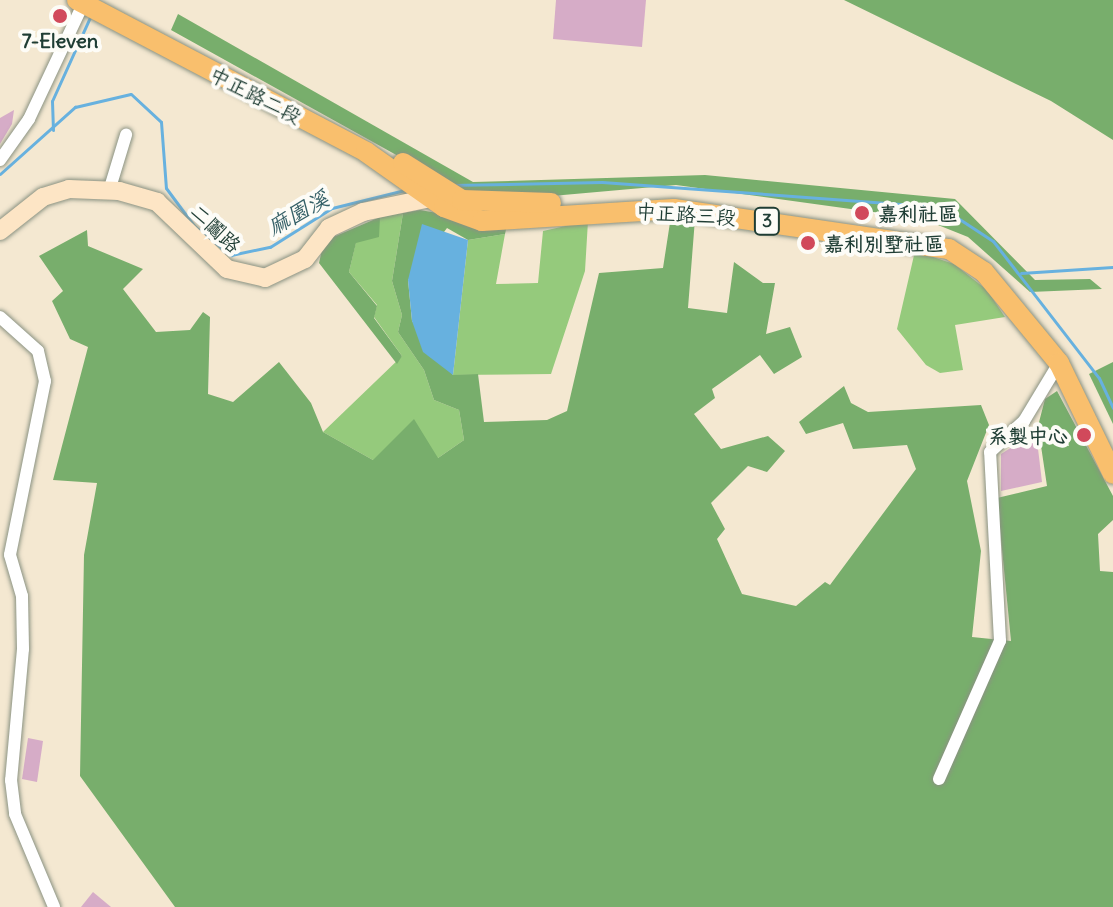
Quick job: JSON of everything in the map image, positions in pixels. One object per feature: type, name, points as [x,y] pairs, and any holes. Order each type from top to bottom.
[{"type":"main road","name":"中正路二段","points":[[104,0],[433,191]]},
{"type":"main road","name":"中正路二段","points":[[82,1],[366,152],[433,191]]},
{"type":"main road","name":"中正路三段","points":[[433,191],[482,221],[674,209],[920,241],[984,272],[1059,363],[1113,474]]},
{"type":"main road","name":"中正路三段","points":[[433,191],[484,206],[670,196],[950,236],[994,265],[1071,355],[1113,447]]},
{"type":"street","points":[[0,160],[29,119],[82,1]]},
{"type":"street","points":[[109,191],[126,135]]},
{"type":"street","name":"二鬮路","points":[[0,231],[43,197],[69,189],[109,191],[157,202],[244,279],[265,278],[305,259],[329,228],[363,212],[433,191]]},
{"type":"street","points":[[0,317],[38,351],[45,381],[5,560],[22,596],[23,649],[15,814],[54,907]]},
{"type":"street","points":[[939,779],[1000,641],[990,452],[1024,421],[1059,363]]},
{"type":"green space","points":[[844,0],[1113,0],[1113,140],[1051,101]]},
{"type":"green space","points":[[178,14],[473,182],[705,175],[955,199],[1035,280],[1090,279],[1102,289],[1030,292],[968,237],[923,219],[676,185],[518,199],[463,192],[171,30]]},
{"type":"green space","points":[[420,210],[507,225],[505,234],[468,240],[447,228],[408,280],[412,321],[453,375],[478,374],[484,422],[547,420],[567,411],[599,273],[663,268],[671,216],[695,219],[688,308],[727,313],[734,262],[763,283],[775,283],[766,334],[790,327],[802,357],[774,374],[760,355],[712,389],[715,398],[694,414],[721,449],[768,436],[785,451],[767,472],[748,466],[711,503],[725,529],[717,539],[742,594],[796,606],[825,582],[830,585],[916,469],[907,445],[853,449],[843,423],[806,434],[799,422],[844,386],[851,403],[868,412],[981,405],[989,425],[967,481],[981,551],[972,637],[1011,641],[997,498],[1047,486],[1038,426],[1045,399],[1057,391],[1113,496],[1113,520],[1098,534],[1100,571],[1113,572],[1113,907],[175,907],[80,776],[84,555],[97,483],[53,480],[88,347],[70,339],[52,301],[63,291],[39,256],[87,230],[88,246],[143,269],[123,289],[156,332],[190,330],[203,312],[210,317],[208,394],[233,402],[279,362],[311,403],[323,432],[373,460],[414,419],[438,458],[464,440],[459,410],[434,400],[424,370],[398,332],[402,315],[392,281],[403,213]]},
{"type":"green space","points":[[403,213],[392,281],[402,315],[398,332],[424,370],[434,400],[459,410],[464,440],[438,458],[373,460],[323,432],[402,356],[374,317],[377,305],[349,272],[356,242],[380,217]]},
{"type":"green space","points":[[380,217],[379,237],[356,243],[349,272],[377,306],[374,318],[402,356],[397,364],[319,263],[324,241]]},
{"type":"green space","points":[[588,221],[585,271],[551,374],[453,375],[468,240],[505,234],[496,284],[538,283],[543,231]]},
{"type":"green space","points":[[915,251],[954,264],[987,290],[1005,317],[955,325],[963,370],[940,373],[926,365],[897,329]]},
{"type":"green space","points":[[1113,362],[1113,424],[1089,374]]},
{"type":"water","points":[[422,224],[468,240],[453,375],[423,352],[412,321],[408,280]]},
{"type":"building","points":[[556,0],[646,0],[642,47],[553,39]]},
{"type":"building","points":[[14,110],[12,124],[0,144],[0,118]]},
{"type":"building","points":[[1036,432],[1042,482],[1001,491],[1001,454]]},
{"type":"building","points":[[28,738],[43,741],[37,782],[22,779]]},
{"type":"building","points":[[93,892],[111,907],[81,907]]},
{"type":"waterway","points":[[53,130],[52,101],[91,15]]},
{"type":"waterway","name":"麻園溪","points":[[0,174],[75,107],[131,94],[161,122],[166,188],[195,227],[231,255],[270,247],[332,208],[405,190]]},
{"type":"waterway","points":[[452,185],[602,182],[941,207],[993,241],[1099,378],[1113,408]]},
{"type":"waterway","points":[[1021,273],[1113,267]]},
{"type":"place","name":"7-Eleven","points":[[60,16]]},
{"type":"place","name":"嘉利社區","points":[[862,213]]},
{"type":"place","name":"嘉利別墅社區","points":[[808,243]]},
{"type":"place","name":"系製中心","points":[[1084,435]]}]
